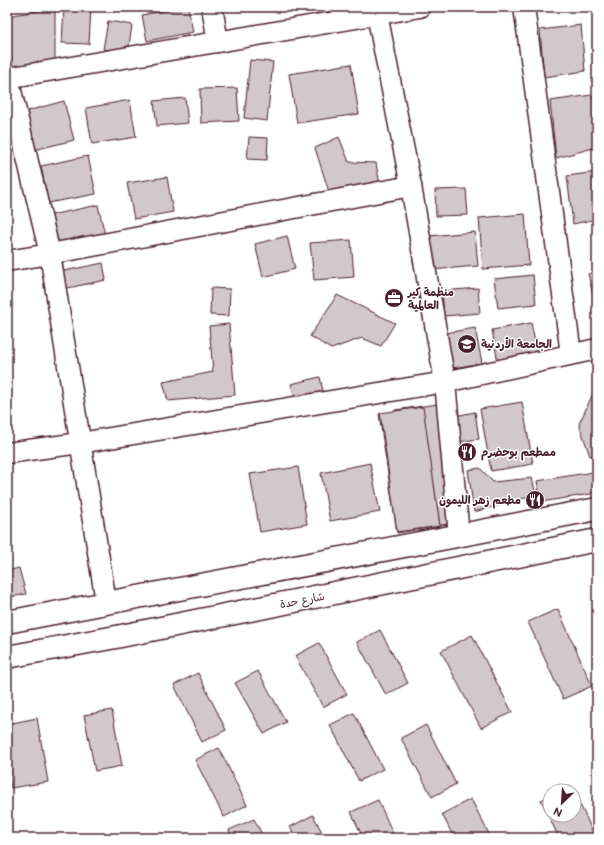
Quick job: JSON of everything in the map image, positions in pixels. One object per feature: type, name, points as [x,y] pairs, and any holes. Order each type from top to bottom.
[{"type":"main road","points":[[7,622],[597,509]]},
{"type":"main road","name":"شارع حدة","points":[[7,657],[116,637],[597,540]]},
{"type":"street","points":[[212,7],[218,42]]},
{"type":"street","points":[[106,602],[50,254],[7,78],[420,7]]},
{"type":"street","points":[[524,7],[571,354]]},
{"type":"street","points":[[377,14],[411,186],[445,382],[459,536]]},
{"type":"street","points":[[7,261],[411,186]]},
{"type":"street","points":[[7,453],[80,443],[445,382],[597,349]]},
{"type":"building","points":[[64,7],[91,7],[89,44],[62,43]]},
{"type":"building","points":[[188,7],[193,32],[147,41],[142,15]]},
{"type":"building","points":[[55,8],[55,78],[15,80],[7,30],[7,16]]},
{"type":"building","points":[[108,21],[132,25],[128,53],[103,49]]},
{"type":"building","points":[[581,25],[585,71],[544,77],[540,30]]},
{"type":"building","points":[[250,60],[273,62],[267,121],[244,118]]},
{"type":"building","points":[[351,64],[359,114],[297,123],[289,74]]},
{"type":"building","points":[[237,88],[239,121],[201,123],[200,89]]},
{"type":"building","points":[[592,95],[597,107],[597,147],[556,158],[550,101]]},
{"type":"building","points":[[185,98],[188,123],[157,126],[154,101]]},
{"type":"building","points":[[130,100],[136,137],[92,144],[86,108]]},
{"type":"building","points":[[64,101],[74,140],[34,150],[24,112]]},
{"type":"building","points":[[249,137],[268,138],[267,160],[247,159]]},
{"type":"building","points":[[339,137],[349,162],[376,163],[382,196],[329,192],[315,148]]},
{"type":"building","points":[[88,156],[96,194],[48,203],[41,166]]},
{"type":"building","points":[[597,172],[597,219],[573,224],[567,176]]},
{"type":"building","points":[[167,177],[173,212],[134,219],[127,183]]},
{"type":"building","points":[[466,189],[468,215],[436,216],[435,190]]},
{"type":"building","points":[[98,205],[106,239],[60,250],[51,215]]},
{"type":"building","points":[[525,214],[529,265],[483,269],[479,218]]},
{"type":"building","points":[[475,232],[478,266],[430,270],[428,236]]},
{"type":"building","points":[[287,236],[295,269],[263,277],[255,244]]},
{"type":"building","points":[[351,240],[354,277],[314,280],[310,243]]},
{"type":"building","points":[[103,263],[106,280],[58,290],[54,273]]},
{"type":"building","points":[[597,271],[597,311],[588,274]]},
{"type":"building","points":[[533,275],[536,304],[498,308],[494,279]]},
{"type":"building","points":[[211,288],[230,289],[229,316],[210,315]]},
{"type":"building","points":[[478,288],[480,313],[444,316],[442,291]]},
{"type":"building","points":[[337,295],[395,323],[381,346],[362,338],[331,349],[310,336]]},
{"type":"building","points":[[531,323],[538,356],[498,363],[492,330]]},
{"type":"building","points":[[229,324],[235,395],[168,401],[163,382],[213,372],[209,326]]},
{"type":"building","points":[[475,328],[482,363],[447,369],[440,334]]},
{"type":"building","points":[[320,377],[323,391],[295,398],[291,384]]},
{"type":"building","points":[[596,387],[597,455],[590,456],[579,424]]},
{"type":"building","points":[[522,402],[533,464],[491,471],[480,409]]},
{"type":"building","points":[[438,404],[456,523],[413,529],[395,410]]},
{"type":"building","points":[[422,407],[440,526],[397,533],[379,414]]},
{"type":"building","points":[[423,407],[440,526],[397,532],[380,413]]},
{"type":"building","points":[[475,412],[479,439],[458,442],[455,416]]},
{"type":"building","points":[[370,463],[380,512],[330,521],[321,473]]},
{"type":"building","points":[[298,467],[307,524],[260,532],[250,474]]},
{"type":"building","points":[[480,468],[493,482],[532,478],[536,495],[474,512],[468,470]]},
{"type":"building","points":[[593,472],[597,493],[541,502],[537,481]]},
{"type":"building","points":[[19,568],[26,594],[7,598],[7,571]]},
{"type":"building","points":[[558,609],[592,686],[563,699],[528,622]]},
{"type":"building","points":[[380,630],[408,683],[386,695],[357,642]]},
{"type":"building","points":[[472,635],[512,712],[481,728],[441,651]]},
{"type":"building","points":[[319,643],[347,694],[323,707],[295,656]]},
{"type":"building","points":[[258,671],[286,722],[264,734],[235,683]]},
{"type":"building","points":[[198,673],[226,730],[202,742],[174,685]]},
{"type":"building","points":[[112,710],[122,766],[95,771],[84,715]]},
{"type":"building","points":[[354,713],[383,769],[359,781],[330,725]]},
{"type":"building","points":[[37,718],[48,782],[11,788],[7,765],[7,724]]},
{"type":"building","points":[[426,725],[456,784],[432,797],[401,738]]},
{"type":"building","points":[[219,748],[247,805],[224,817],[195,760]]},
{"type":"building","points":[[471,799],[491,838],[454,838],[442,814]]},
{"type":"building","points":[[378,800],[395,838],[363,838],[351,812]]},
{"type":"building","points":[[582,809],[596,838],[559,838],[552,823],[582,823]]},
{"type":"building","points":[[313,815],[325,838],[297,838],[290,827]]},
{"type":"building","points":[[254,819],[264,838],[232,838],[229,830]]},
{"type":"place","name":"منظمة كير العالمية","points":[[394,298]]},
{"type":"place","name":"الجامعة الأردنية","points":[[467,344]]},
{"type":"place","name":"ممطعم بوحضرم","points":[[467,452]]},
{"type":"place","name":"مطعم زهر الليمون","points":[[535,500]]}]
